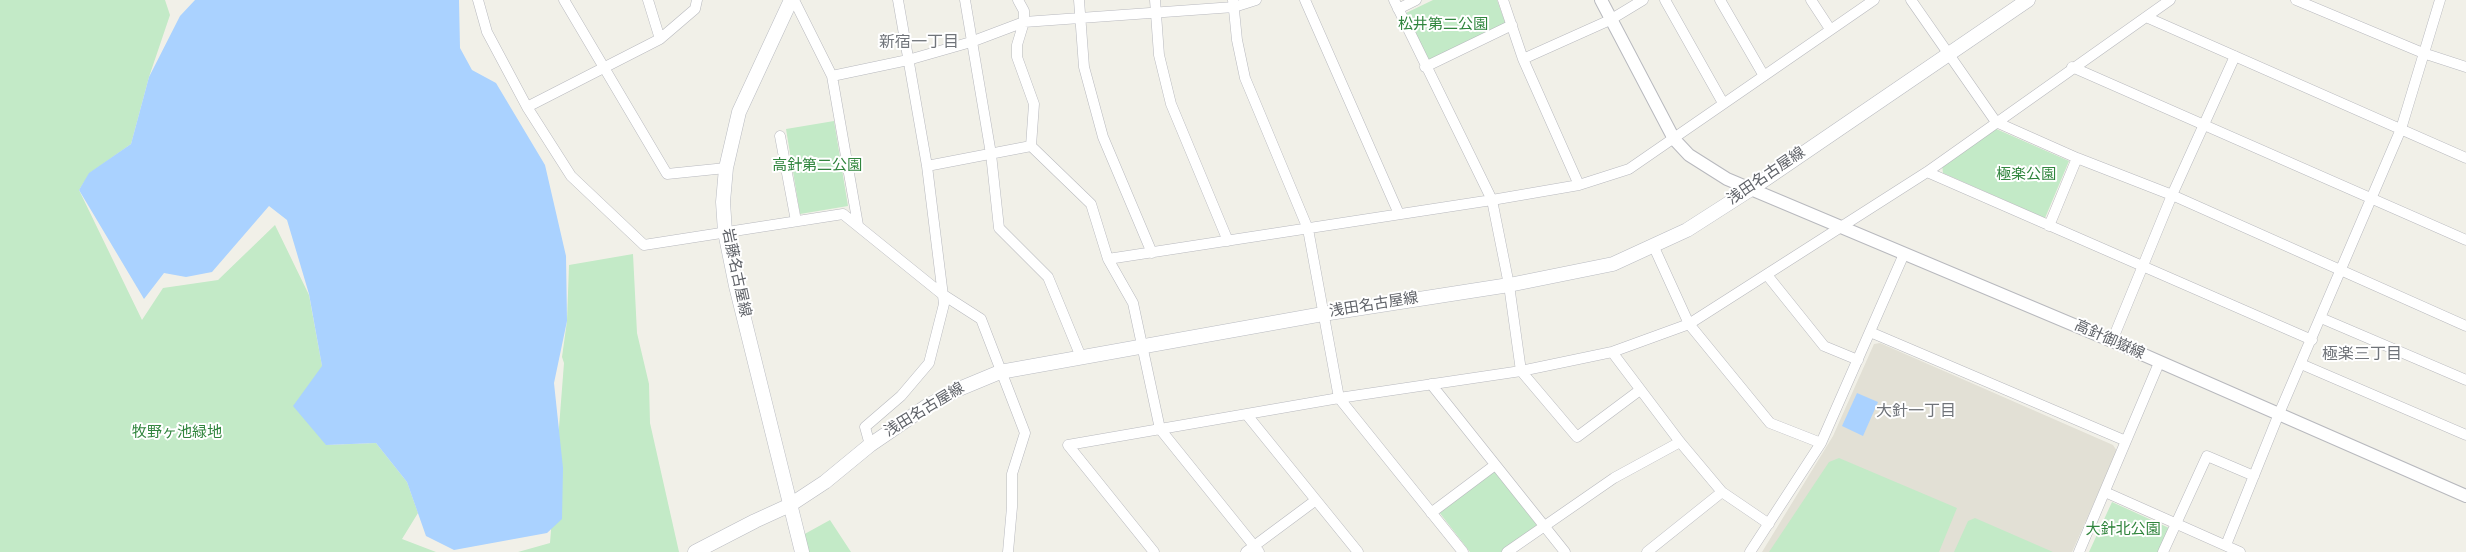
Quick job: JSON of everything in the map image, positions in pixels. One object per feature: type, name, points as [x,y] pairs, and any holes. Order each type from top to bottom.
[{"type":"main road","name":"岩藤名古屋線","points":[[793,0],[739,112],[726,168],[723,202],[725,232],[802,552]]},
{"type":"main road","name":"浅田名古屋線","points":[[695,552],[755,520],[790,505],[825,482],[870,444],[926,406],[959,389],[1000,372],[1323,314],[1509,285],[1614,264],[1687,230],[1751,189],[1948,52],[2028,0]]},
{"type":"street","points":[[478,0],[487,32],[527,107],[571,176],[644,245],[843,214],[942,294],[980,319],[1024,433],[1012,474],[1012,507],[1008,552]]},
{"type":"street","points":[[564,0],[667,174],[726,168]]},
{"type":"street","points":[[648,0],[660,39]]},
{"type":"street","points":[[527,107],[660,39],[695,9],[697,0]]},
{"type":"street","points":[[793,0],[832,76],[858,225]]},
{"type":"street","points":[[870,444],[866,427],[901,396],[928,363],[944,304],[927,166],[898,0]]},
{"type":"street","points":[[965,0],[991,154],[999,228],[1048,278],[1081,357]]},
{"type":"street","points":[[1018,0],[1024,11],[1024,22],[1017,45],[1017,58],[1034,104],[1031,146]]},
{"type":"street","points":[[1079,0],[1084,67],[1103,137],[1152,253]]},
{"type":"street","points":[[1154,0],[1159,55],[1171,104],[1228,241]]},
{"type":"street","points":[[832,76],[908,60],[971,42],[1024,22],[1155,14],[1256,0]]},
{"type":"street","points":[[1305,0],[1399,214]]},
{"type":"street","points":[[1416,0],[1396,4],[1425,67],[1492,200],[1509,285],[1521,371],[1577,438],[1640,390]]},
{"type":"street","points":[[1504,0],[1523,60],[1579,184]]},
{"type":"street","name":"高針御嶽線","points":[[1601,0],[1674,139],[1689,155],[1707,168],[1727,179],[2112,341],[2278,416],[2466,496]]},
{"type":"street","points":[[1523,60],[1610,20],[1643,0]]},
{"type":"street","points":[[1665,0],[1723,103]]},
{"type":"street","points":[[1720,0],[1764,76]]},
{"type":"street","points":[[1811,0],[1830,30]]},
{"type":"street","points":[[1108,259],[1492,200],[1579,184],[1629,169],[1874,0]]},
{"type":"street","points":[[1911,0],[1996,122],[2077,158],[2172,195],[2341,272],[2466,326]]},
{"type":"street","points":[[1154,552],[1068,445],[1340,398],[1521,371],[1612,352],[1689,324],[1927,172],[2072,67],[2170,0]]},
{"type":"street","points":[[2296,0],[2423,52],[2466,67]]},
{"type":"street","points":[[2226,545],[2278,416],[2401,129],[2440,0]]},
{"type":"street","points":[[1233,4],[1237,40],[1245,78],[1308,229],[1340,398],[1462,552]]},
{"type":"street","points":[[2146,16],[2466,158]]},
{"type":"street","points":[[1425,67],[1512,25]]},
{"type":"street","points":[[2112,341],[2172,195],[2234,56]]},
{"type":"street","points":[[2072,67],[2466,240]]},
{"type":"street","points":[[780,136],[796,221]]},
{"type":"street","points":[[927,166],[1031,146]]},
{"type":"street","points":[[1031,146],[1091,204],[1108,259],[1133,302],[1141,348],[1160,429],[1253,550],[1316,500]]},
{"type":"street","points":[[2049,226],[2077,158]]},
{"type":"street","points":[[1927,172],[2312,340]]},
{"type":"street","points":[[1653,246],[1689,324],[1770,423],[1821,443]]},
{"type":"street","points":[[1750,552],[1821,443],[1904,254]]},
{"type":"street","points":[[1767,275],[1824,346],[1858,360]]},
{"type":"street","points":[[2321,318],[2466,380]]},
{"type":"street","points":[[1870,332],[2126,441]]},
{"type":"street","points":[[1612,352],[1680,442],[1722,492],[1769,524]]},
{"type":"street","points":[[2079,552],[2159,363]]},
{"type":"street","points":[[2301,364],[2466,435]]},
{"type":"street","points":[[1431,384],[1565,552]]},
{"type":"street","points":[[1246,415],[1358,552]]},
{"type":"street","points":[[1507,552],[1614,478],[1680,442]]},
{"type":"street","points":[[2163,552],[2207,456],[2254,476]]},
{"type":"street","points":[[1431,512],[1495,465]]},
{"type":"street","points":[[1647,552],[1722,492]]},
{"type":"street","points":[[2105,492],[2240,552]]},
{"type":"shaded area","points":[[1880,343],[2113,445],[2117,451],[2072,552],[1762,552],[1833,436],[1874,344]]},
{"type":"green space","name":"牧野ヶ池緑地","points":[[0,0],[165,0],[170,15],[149,77],[131,144],[90,173],[79,190],[142,320],[163,288],[218,280],[275,225],[309,295],[322,366],[326,445],[376,443],[407,482],[418,513],[402,539],[436,552],[0,552]]},
{"type":"green space","name":"松井第二公園","points":[[1433,0],[1497,0],[1506,25],[1432,59],[1428,59],[1406,13]]},
{"type":"green space","name":"高針第二公園","points":[[834,121],[848,206],[800,214],[786,129]]},
{"type":"green space","name":"極楽公園","points":[[1994,128],[2069,161],[2045,218],[1943,173],[1942,165]]},
{"type":"green space","points":[[633,254],[637,333],[649,384],[650,423],[679,552],[518,552],[550,543],[564,363],[562,357],[567,321],[569,265]]},
{"type":"green space","points":[[1839,458],[1957,508],[1939,552],[1769,552],[1829,462]]},
{"type":"green space","points":[[1495,470],[1537,525],[1501,552],[1470,552],[1439,512]]},
{"type":"green space","name":"大針北公園","points":[[2112,502],[2169,528],[2159,552],[2089,552]]},
{"type":"green space","points":[[1975,518],[2053,552],[1954,552],[1968,521]]},
{"type":"green space","points":[[830,520],[851,552],[807,552],[801,536]]},
{"type":"water","points":[[195,0],[459,0],[460,48],[472,70],[496,83],[545,165],[566,256],[567,321],[554,383],[563,468],[562,519],[547,533],[454,550],[426,536],[407,482],[376,443],[326,445],[293,406],[322,366],[309,294],[287,220],[269,206],[212,272],[186,277],[164,273],[144,299],[79,190],[89,173],[131,144],[149,77],[180,16]]},
{"type":"water","points":[[1857,393],[1878,402],[1863,436],[1842,426]]},
{"type":"district","name":"新宿一丁目","points":[[919,44]]},
{"type":"district","name":"極楽三丁目","points":[[2362,356]]},
{"type":"district","name":"大針一丁目","points":[[1916,413]]}]
